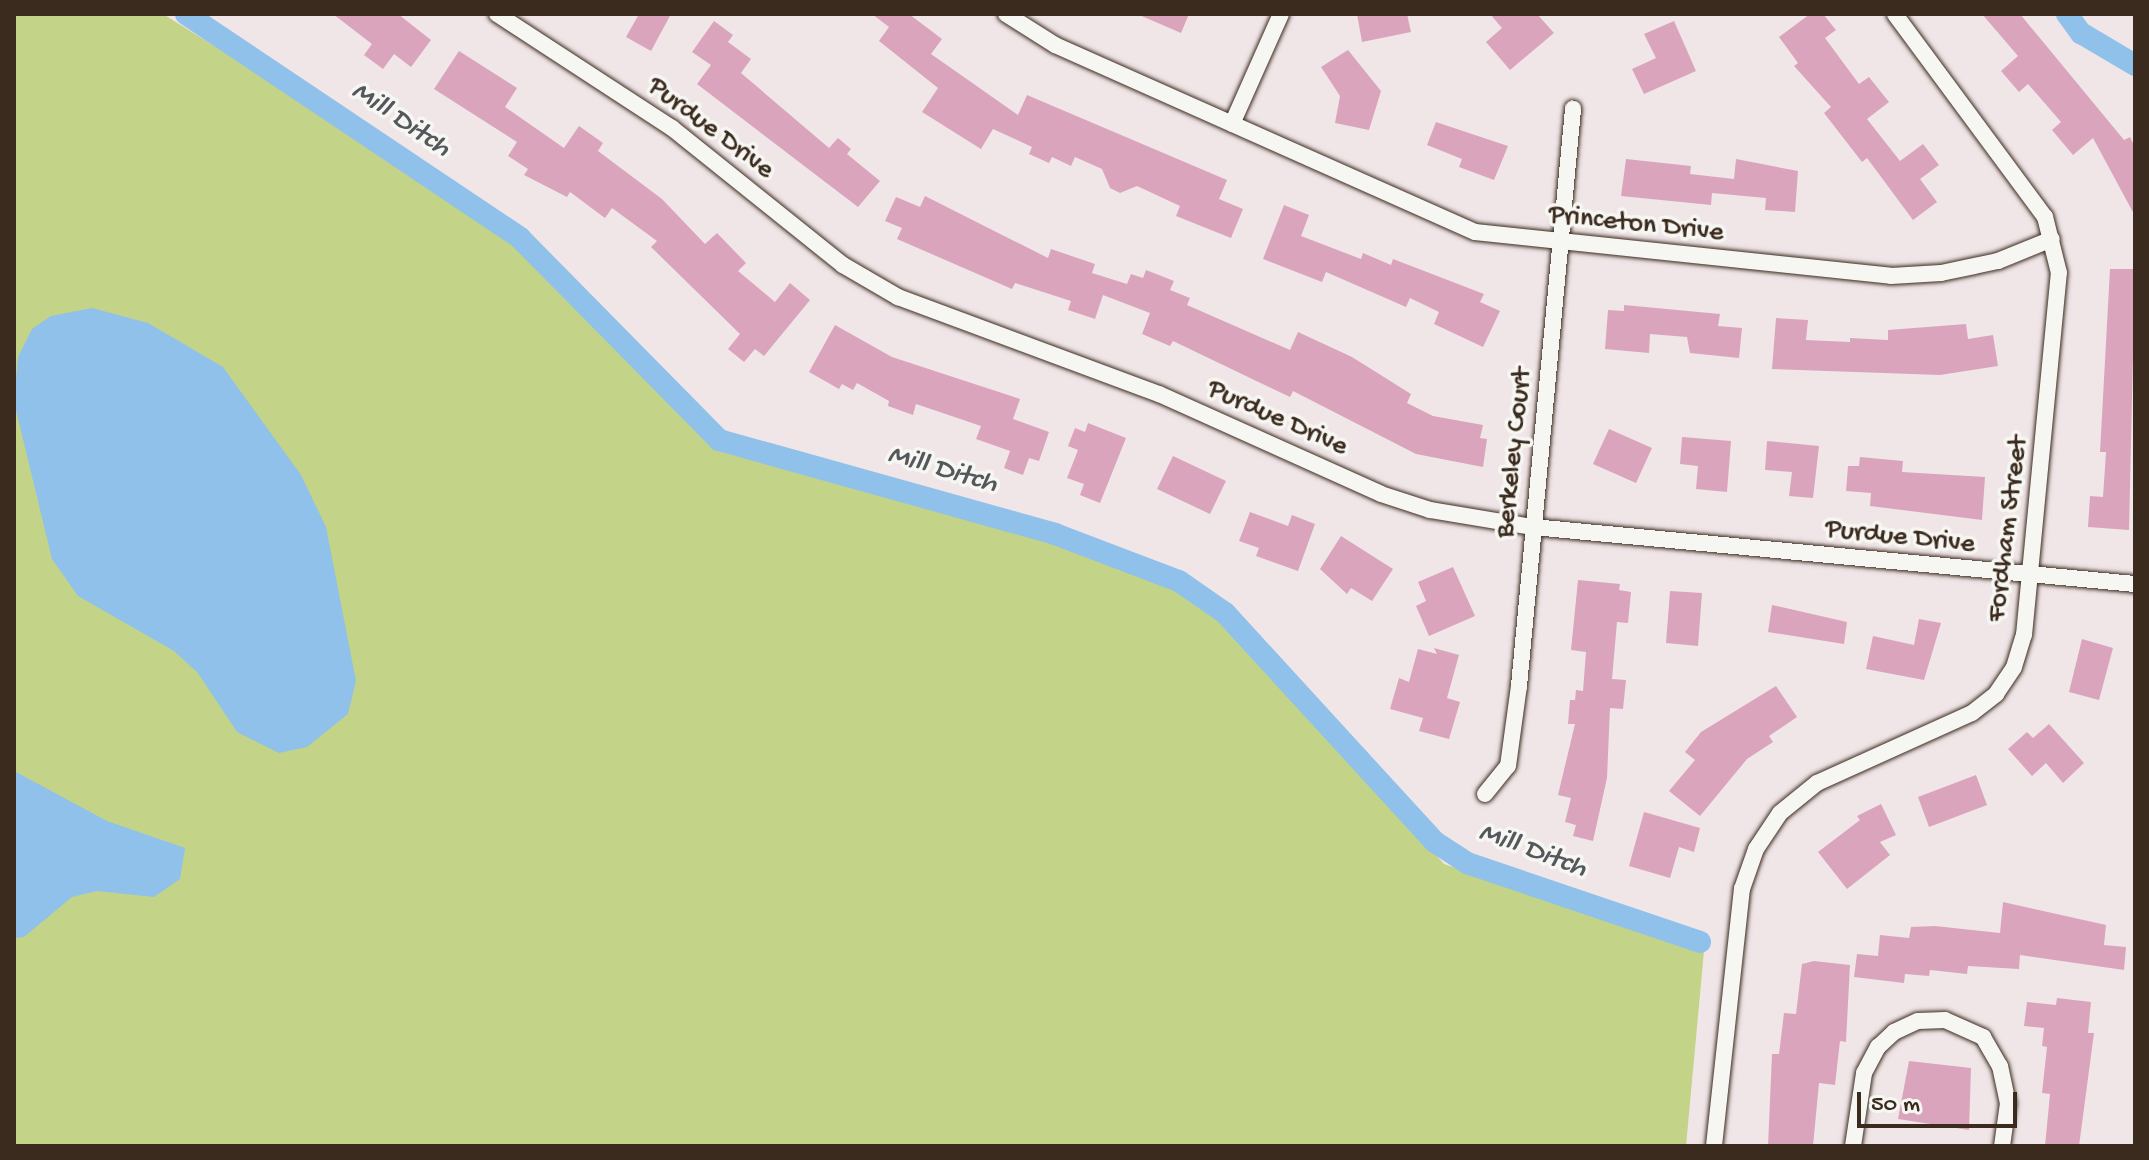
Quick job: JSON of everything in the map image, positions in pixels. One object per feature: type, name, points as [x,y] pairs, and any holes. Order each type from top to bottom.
[{"type":"street","name":"Purdue Drive","points":[[497,14],[672,128],[843,265],[898,297],[1159,394],[1381,494],[1430,510],[1533,527],[2031,577],[2135,584]]},
{"type":"street","name":"Princeton Drive","points":[[1006,14],[1055,45],[1475,232],[1563,244],[1891,276],[1941,273],[1998,261],[2052,239]]},
{"type":"street","points":[[1232,124],[1281,14]]},
{"type":"street","name":"Fordham Street","points":[[1714,1146],[1742,889],[1756,849],[1780,813],[1817,783],[1922,739],[1996,694],[2014,667],[2024,635],[2059,273],[2052,239],[2045,217],[1895,14]]},
{"type":"street","name":"Berkeley Court","points":[[1485,794],[1508,766],[1563,244],[1573,109]]},
{"type":"street","points":[[1853,1146],[1864,1073],[1878,1047],[1894,1032],[1918,1021],[1945,1020],[1983,1037],[2000,1066],[2008,1103],[2002,1146]]},
{"type":"green space","points":[[14,14],[163,14],[399,161],[534,260],[722,452],[1059,540],[1174,588],[1214,613],[1444,864],[1704,951],[1686,1146],[14,1146]]},
{"type":"water","points":[[92,308],[148,323],[223,367],[301,475],[326,527],[356,681],[348,714],[307,747],[279,753],[237,732],[198,673],[174,651],[78,596],[52,559],[14,402],[18,357],[32,329],[51,316]]},
{"type":"water","points":[[14,771],[107,821],[185,848],[180,879],[154,897],[97,891],[72,897],[24,937],[14,938]]},
{"type":"building","points":[[333,14],[398,14],[431,40],[411,67],[394,54],[383,69],[364,55],[372,44]]},
{"type":"building","points":[[639,14],[671,14],[651,51],[626,37]]},
{"type":"building","points":[[872,14],[909,14],[942,39],[931,54],[1018,115],[1027,95],[1227,180],[1219,199],[1243,209],[1231,238],[1176,216],[1180,206],[1137,186],[1120,193],[1110,188],[1102,169],[1075,157],[1071,166],[1052,157],[1049,163],[1029,154],[1032,147],[993,129],[981,149],[922,112],[938,88],[879,41],[889,27]]},
{"type":"building","points":[[1137,14],[1189,14],[1181,33]]},
{"type":"building","points":[[1357,14],[1407,14],[1411,32],[1362,42]]},
{"type":"building","points":[[1490,14],[1537,14],[1554,33],[1510,70],[1486,42],[1502,28]]},
{"type":"building","points":[[1810,14],[1823,14],[1836,30],[1825,38],[1859,84],[1869,77],[1889,102],[1867,119],[1900,161],[1923,144],[1939,165],[1920,179],[1937,202],[1913,220],[1867,158],[1862,162],[1824,113],[1831,107],[1794,66],[1798,63],[1779,37]]},
{"type":"building","points":[[1982,14],[2020,14],[2124,140],[2130,137],[2135,147],[2135,216],[2093,138],[2073,155],[2052,130],[2061,122],[2028,84],[2019,92],[2001,71],[2018,56]]},
{"type":"building","points":[[714,21],[733,35],[728,42],[751,59],[741,73],[829,148],[838,138],[851,149],[847,154],[880,181],[858,207],[697,84],[711,65],[692,52]]},
{"type":"building","points":[[1674,21],[1696,71],[1644,94],[1632,69],[1656,58],[1644,34]]},
{"type":"building","points":[[1348,50],[1381,91],[1369,130],[1335,123],[1340,96],[1321,67]]},
{"type":"building","points":[[459,51],[517,88],[505,107],[564,148],[579,126],[603,143],[598,151],[662,199],[705,244],[717,233],[746,263],[738,271],[775,302],[790,283],[810,300],[764,356],[755,349],[744,362],[728,349],[740,334],[651,247],[657,241],[612,208],[605,218],[570,192],[567,197],[524,175],[528,169],[508,156],[517,142],[434,89]]},
{"type":"building","points":[[1436,122],[1508,146],[1494,180],[1459,167],[1462,159],[1427,145]]},
{"type":"building","points":[[1626,159],[1691,166],[1690,174],[1734,179],[1736,159],[1798,171],[1795,212],[1765,210],[1766,198],[1712,193],[1711,205],[1621,196]]},
{"type":"building","points":[[925,196],[1048,258],[1051,249],[1095,264],[1092,273],[1127,284],[1131,274],[1143,278],[1146,270],[1174,281],[1170,290],[1190,298],[1187,305],[1290,350],[1298,332],[1352,357],[1411,394],[1407,403],[1433,416],[1483,425],[1480,438],[1487,439],[1483,467],[1416,454],[1293,391],[1290,397],[1173,341],[1170,346],[1142,334],[1150,313],[1103,295],[1095,319],[1068,310],[1071,301],[1015,283],[1012,289],[897,239],[902,228],[885,221],[896,197],[920,207]]},
{"type":"building","points":[[1284,205],[1309,215],[1301,236],[1361,259],[1363,253],[1391,265],[1393,259],[1484,294],[1480,302],[1500,311],[1483,347],[1434,324],[1439,312],[1410,298],[1406,307],[1326,272],[1322,282],[1263,259]]},
{"type":"building","points":[[2110,269],[2135,269],[2129,530],[2088,527],[2090,496],[2103,497],[2106,452],[2100,452]]},
{"type":"building","points":[[1624,305],[1720,314],[1718,326],[1742,328],[1739,358],[1690,353],[1687,337],[1650,334],[1649,353],[1605,349],[1608,310],[1624,311]]},
{"type":"building","points":[[1776,318],[1808,320],[1806,340],[1850,342],[1850,338],[1888,340],[1888,330],[1966,324],[1968,339],[1993,335],[1998,366],[1940,375],[1772,369]]},
{"type":"building","points":[[835,325],[892,357],[1020,399],[1013,419],[1049,432],[1039,461],[1029,458],[1023,475],[1004,468],[1010,451],[976,439],[981,426],[916,404],[913,415],[888,406],[889,401],[857,383],[853,390],[842,384],[839,389],[809,372]]},
{"type":"building","points":[[1088,423],[1126,438],[1100,503],[1080,495],[1084,484],[1067,478],[1078,450],[1068,446],[1075,428],[1085,432]]},
{"type":"building","points":[[1609,429],[1652,448],[1636,483],[1593,464]]},
{"type":"building","points":[[1682,437],[1731,441],[1727,492],[1696,489],[1698,466],[1680,464]]},
{"type":"building","points":[[1767,441],[1819,446],[1813,498],[1789,496],[1792,472],[1765,470]]},
{"type":"building","points":[[1173,456],[1226,481],[1210,514],[1157,489]]},
{"type":"building","points":[[1860,457],[1903,461],[1902,472],[1985,477],[1982,520],[1870,506],[1871,493],[1846,491],[1848,466],[1859,466]]},
{"type":"building","points":[[1250,512],[1288,526],[1292,515],[1315,524],[1298,571],[1256,556],[1259,548],[1239,541]]},
{"type":"building","points":[[1341,536],[1393,569],[1372,601],[1351,588],[1347,594],[1320,569]]},
{"type":"building","points":[[1453,567],[1475,616],[1429,636],[1416,606],[1426,601],[1418,582]]},
{"type":"building","points":[[1578,580],[1620,584],[1619,590],[1631,592],[1628,623],[1617,622],[1612,679],[1626,680],[1623,709],[1610,708],[1607,778],[1593,841],[1573,836],[1576,825],[1565,822],[1571,798],[1558,795],[1575,724],[1568,724],[1570,700],[1575,700],[1576,690],[1583,691],[1586,652],[1571,650]]},
{"type":"building","points":[[1670,591],[1702,593],[1698,646],[1666,643]]},
{"type":"building","points":[[1772,605],[1847,622],[1844,644],[1768,632]]},
{"type":"building","points":[[1919,619],[1941,623],[1924,680],[1866,669],[1873,636],[1914,645]]},
{"type":"building","points":[[2082,639],[2113,648],[2099,700],[2069,692]]},
{"type":"building","points":[[1434,648],[1459,655],[1447,698],[1460,702],[1449,739],[1419,731],[1423,718],[1390,709],[1399,678],[1409,682],[1418,649],[1437,654]]},
{"type":"building","points":[[1776,686],[1797,717],[1769,736],[1773,742],[1747,759],[1700,816],[1669,791],[1695,760],[1685,752],[1701,732]]},
{"type":"building","points":[[2049,724],[2084,763],[2063,783],[2046,763],[2032,776],[2008,749],[2027,732],[2033,738]]},
{"type":"building","points":[[1976,775],[1987,805],[1929,827],[1918,797]]},
{"type":"building","points":[[1881,804],[1896,835],[1880,842],[1890,855],[1847,889],[1818,852],[1860,820],[1857,816]]},
{"type":"building","points":[[1644,812],[1700,828],[1694,852],[1679,847],[1670,878],[1629,866]]},
{"type":"building","points":[[2003,902],[2106,925],[2104,945],[2126,947],[2124,970],[2020,955],[2019,969],[1968,966],[1967,974],[1930,970],[1929,976],[1905,974],[1904,983],[1854,977],[1857,954],[1878,956],[1880,935],[1909,938],[1911,927],[1935,926],[2000,933]]},
{"type":"building","points":[[1814,961],[1850,965],[1846,1042],[1840,1041],[1835,1085],[1819,1083],[1813,1146],[1768,1146],[1772,1054],[1779,1054],[1784,1013],[1796,1014],[1802,964]]},
{"type":"building","points":[[2057,998],[2091,1002],[2088,1033],[2094,1033],[2079,1146],[2045,1146],[2050,1094],[2042,1093],[2047,1047],[2042,1046],[2044,1028],[2024,1026],[2027,1002],[2056,1005]]},
{"type":"building","points":[[1909,1061],[1971,1068],[1969,1130],[1898,1119]]},
{"type":"waterway","name":"Mill Ditch","points":[[186,14],[520,238],[719,440],[1055,534],[1179,581],[1225,613],[1435,842],[1467,863],[1700,942]]},
{"type":"waterway","points":[[2067,14],[2081,33],[2135,65]]}]
